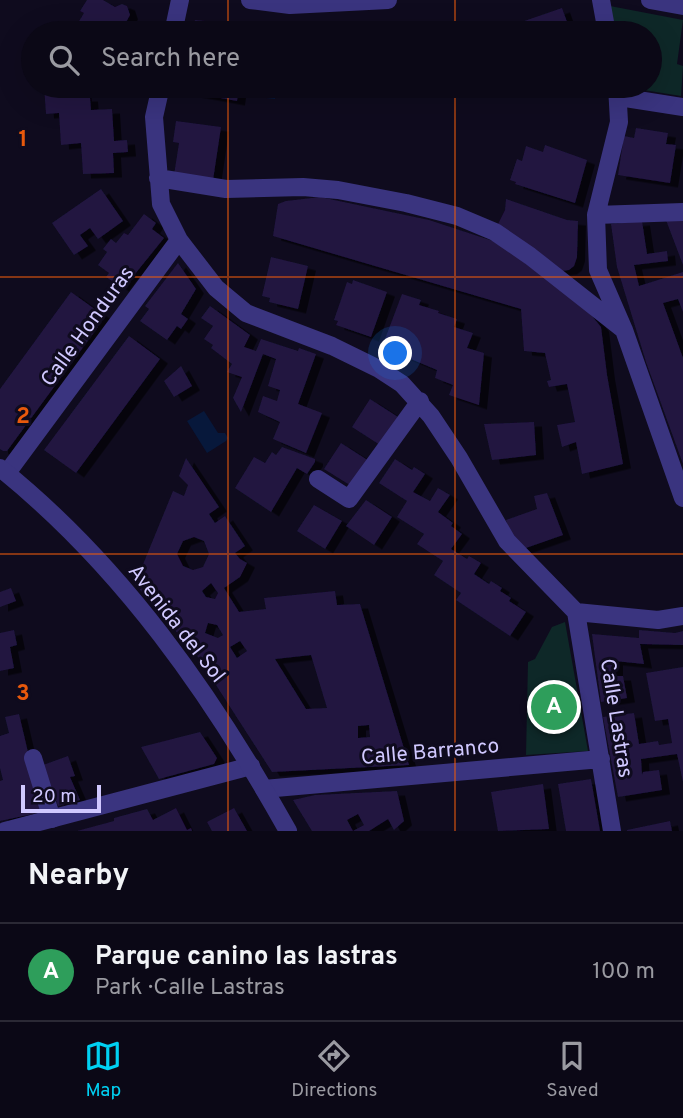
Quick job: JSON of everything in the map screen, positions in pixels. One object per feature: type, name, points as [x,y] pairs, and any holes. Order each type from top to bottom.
[{"type":"street","points":[[176,21],[180,0]]},
{"type":"street","points":[[250,0],[388,0]]},
{"type":"street","points":[[601,0],[605,21]]},
{"type":"street","points":[[650,0],[683,6]]},
{"type":"street","points":[[158,98],[154,117],[162,204],[179,240],[216,288],[246,313],[332,346],[379,369],[402,384],[420,401],[459,458],[507,541],[576,612],[658,620],[683,616]]},
{"type":"street","points":[[618,98],[619,122],[596,215],[598,270],[624,330],[683,498]]},
{"type":"street","points":[[646,98],[683,107]]},
{"type":"street","points":[[158,178],[226,189],[303,187],[338,190],[457,216],[495,232],[624,330]]},
{"type":"street","points":[[596,215],[683,212]]},
{"type":"street","name":"Calle Honduras","points":[[4,471],[179,240]]},
{"type":"street","points":[[318,480],[349,499],[420,401]]},
{"type":"street","name":"Avenida del Sol","points":[[4,471],[43,505],[122,584],[190,671],[251,766],[288,831]]},
{"type":"street","name":"Calle Lastras","points":[[576,612],[612,831]]},
{"type":"street","points":[[33,758],[52,818]]},
{"type":"street","name":"Calle Barranco","points":[[264,789],[601,759]]},
{"type":"street","points":[[5,831],[251,766]]},
{"type":"green space","points":[[610,6],[683,20],[677,64],[683,66],[681,96],[662,93],[662,21],[613,21]]},
{"type":"green space","points":[[565,622],[588,751],[526,755],[528,662],[535,659],[552,627]]},
{"type":"water","points":[[204,411],[218,433],[225,433],[228,438],[207,453],[187,421]]},
{"type":"building","points":[[87,0],[103,0],[115,7],[122,4],[127,6],[130,15],[127,21],[79,21],[84,13],[80,11]]},
{"type":"building","points":[[562,8],[567,21],[524,21]]},
{"type":"building","points":[[45,98],[90,98],[91,110],[112,109],[114,141],[127,140],[128,152],[113,153],[114,173],[83,174],[81,143],[61,145],[59,113],[46,114]]},
{"type":"building","points":[[176,121],[221,127],[213,180],[174,175],[179,143],[173,142]]},
{"type":"building","points":[[636,128],[668,133],[666,144],[676,145],[670,183],[618,175],[624,136],[634,138]]},
{"type":"building","points":[[545,145],[587,160],[575,203],[515,184],[516,182],[510,180],[517,159],[522,161],[526,146],[543,152]]},
{"type":"building","points":[[101,189],[123,221],[98,239],[90,228],[80,235],[88,246],[74,255],[52,223]]},
{"type":"building","points":[[320,197],[429,220],[493,241],[524,261],[588,311],[601,327],[623,464],[582,474],[576,442],[562,447],[557,425],[575,422],[567,384],[549,387],[547,381],[551,380],[545,353],[524,351],[521,309],[273,236],[278,204]]},
{"type":"building","points":[[506,199],[567,220],[578,221],[577,257],[574,266],[561,271],[497,226],[505,210]]},
{"type":"building","points":[[144,214],[156,223],[152,229],[164,238],[121,287],[106,277],[109,273],[98,265],[107,252],[103,249],[111,239],[116,243],[124,233],[128,235]]},
{"type":"building","points":[[683,219],[683,265],[666,220]]},
{"type":"building","points":[[642,221],[647,254],[667,251],[668,261],[634,265],[639,286],[683,272],[683,312],[678,299],[663,303],[683,358],[683,464],[646,362],[617,267],[611,224]]},
{"type":"building","points":[[271,257],[308,266],[298,309],[269,302],[270,298],[262,296]]},
{"type":"building","points":[[178,263],[196,289],[181,314],[188,319],[181,329],[177,326],[167,340],[140,321],[149,309],[145,306]]},
{"type":"building","points":[[353,280],[387,292],[371,337],[336,325],[338,321],[334,320],[347,282],[352,284]]},
{"type":"building","points":[[71,292],[103,315],[95,325],[98,327],[7,451],[3,451],[0,449],[0,389]]},
{"type":"building","points":[[402,294],[421,300],[419,305],[457,319],[454,327],[473,333],[467,348],[484,353],[479,405],[449,395],[453,385],[435,378],[437,370],[382,347]]},
{"type":"building","points":[[210,306],[250,335],[244,347],[256,351],[261,339],[316,354],[298,404],[322,413],[306,453],[273,439],[280,422],[258,412],[263,396],[277,401],[280,390],[268,386],[276,359],[263,354],[241,412],[233,398],[242,377],[227,372],[232,364],[204,339],[213,326],[201,318]]},
{"type":"building","points":[[129,336],[160,359],[76,473],[44,450]]},
{"type":"building","points":[[181,366],[192,386],[174,397],[164,381]]},
{"type":"building","points":[[370,399],[398,417],[380,445],[352,427]]},
{"type":"building","points":[[534,422],[536,455],[492,460],[484,424]]},
{"type":"building","points":[[341,443],[369,461],[353,487],[324,469]]},
{"type":"building","points":[[282,447],[315,459],[315,462],[307,474],[297,468],[271,512],[235,488],[254,457],[265,463],[272,452],[276,455]]},
{"type":"building","points":[[186,458],[219,507],[209,514],[215,523],[225,516],[245,546],[235,553],[247,563],[240,577],[224,588],[239,612],[266,609],[264,598],[335,591],[337,605],[360,604],[409,765],[272,772],[198,657],[135,584],[173,491],[184,496],[188,485],[179,476]],"holes":[[[194,537],[204,541],[209,554],[203,567],[193,570],[183,566],[177,554],[183,541]],[[211,583],[218,593],[215,599],[206,597],[202,591]],[[208,623],[217,625],[223,635],[218,638],[205,633]],[[240,641],[247,651],[237,658],[230,647]],[[311,655],[327,708],[306,709],[275,659]],[[369,725],[370,737],[358,738],[358,726]]]},
{"type":"building","points":[[395,459],[412,470],[414,467],[425,474],[413,492],[430,501],[438,488],[450,495],[438,512],[462,534],[451,549],[467,559],[469,556],[481,563],[474,574],[489,584],[491,581],[502,588],[500,591],[511,598],[509,601],[526,612],[510,636],[456,600],[461,593],[434,575],[443,561],[417,544],[424,534],[397,517],[407,501],[379,483]]},
{"type":"building","points":[[547,493],[563,535],[523,549],[512,539],[506,520],[537,509],[534,496]]},
{"type":"building","points":[[366,500],[392,517],[374,545],[346,526]]},
{"type":"building","points":[[314,505],[342,521],[325,549],[297,531]]},
{"type":"building","points":[[11,588],[16,601],[0,607],[0,592]]},
{"type":"building","points":[[14,630],[17,645],[10,647],[14,668],[0,671],[0,633]]},
{"type":"building","points":[[639,630],[675,633],[683,631],[683,645],[640,644],[644,664],[615,661],[615,676],[623,676],[627,698],[601,702],[592,634],[639,638]]},
{"type":"building","points":[[683,667],[683,782],[677,754],[641,759],[642,775],[643,772],[659,770],[662,790],[618,797],[603,717],[634,713],[639,744],[658,741],[659,745],[672,743],[668,719],[655,721],[646,673]]},
{"type":"building","points":[[19,714],[42,812],[0,821],[0,781],[3,780],[0,768],[0,736],[9,733],[5,717]]},
{"type":"building","points":[[200,732],[217,758],[214,764],[159,779],[141,747]]},
{"type":"building","points":[[68,756],[75,776],[70,777],[80,800],[58,806],[43,765]]},
{"type":"building","points":[[591,779],[600,831],[566,831],[558,784]]},
{"type":"building","points":[[543,784],[549,829],[498,831],[491,792]]},
{"type":"building","points":[[397,791],[404,821],[394,830],[388,819],[369,831],[312,831],[293,800],[315,795]],"holes":[[[358,814],[364,825],[353,831],[347,820]]]},
{"type":"building","points":[[176,808],[187,830],[191,828],[192,831],[77,831],[147,809],[153,820]]},
{"type":"building","points":[[234,808],[247,831],[212,831],[207,822]]},
{"type":"building","points":[[670,821],[672,831],[627,831],[627,830]]},
{"type":"place","name":"Parque canino las lastras","points":[[554,707]]}]
